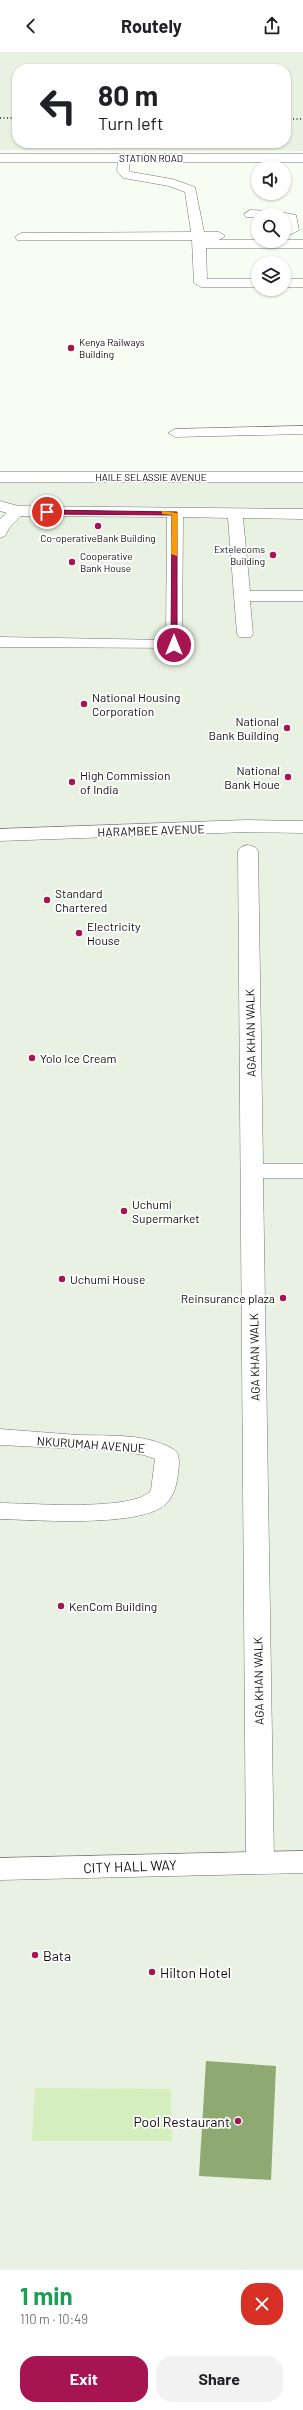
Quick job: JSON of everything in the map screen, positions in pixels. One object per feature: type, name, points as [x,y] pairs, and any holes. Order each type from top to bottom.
[{"type":"street","name":"STATION ROAD","points":[[0,158],[303,158]]},
{"type":"street","name":"HAILE SELASSIE AVENUE","points":[[0,477],[303,477]]},
{"type":"street","name":"HAILE SELASSIE AVENUE","points":[[0,492],[303,492]]},
{"type":"street","name":"HARAMBEE AVENUE","points":[[0,835],[239,827],[303,827]]},
{"type":"street","name":"AGA KHAN WALK","points":[[248,851],[260,1862]]},
{"type":"street","points":[[252,1171],[303,1171]]},
{"type":"street","name":"CITY HALL WAY","points":[[260,1862],[303,1875]]},
{"type":"street","name":"CITY HALL WAY","points":[[0,1870],[303,1862]]},
{"type":"lane","points":[[124,158],[123,171],[127,175],[172,183],[191,190],[198,240],[201,283],[251,283]]},
{"type":"lane","points":[[291,218],[293,230],[291,231]]},
{"type":"lane","points":[[198,240],[251,236]]},
{"type":"lane","points":[[21,237],[198,240],[303,244]]},
{"type":"lane","points":[[291,283],[303,283]]},
{"type":"lane","points":[[175,433],[303,430]]},
{"type":"lane","points":[[0,506],[17,511],[303,514]]},
{"type":"lane","points":[[0,533],[3,525],[17,511]]},
{"type":"lane","points":[[0,642],[174,645],[175,513]]},
{"type":"lane","points":[[234,513],[245,634]]},
{"type":"lane","points":[[242,596],[303,596]]},
{"type":"lane","name":"NKURUMAH AVENUE","points":[[0,1437],[150,1448],[167,1456],[165,1488],[157,1499],[136,1508],[111,1512],[0,1511]]},
{"type":"shaded area","points":[[0,52],[303,52],[303,151],[0,150]]},
{"type":"shaded area","points":[[0,481],[303,482],[303,2270],[0,2270]]},
{"type":"shaded area","name":"Pool Restaurant","points":[[206,2061],[276,2066],[271,2180],[199,2176]]},
{"type":"shaded area","points":[[35,2088],[171,2089],[172,2141],[32,2141]]},
{"type":"railway","points":[[0,118],[12,118]]},
{"type":"railway","points":[[291,119],[303,119]]},
{"type":"slow traffic","points":[[164,513],[175,513],[175,554]]},
{"type":"place","name":"Kenya Railways Building","points":[[71,348]]},
{"type":"place","name":"Co-operativeBank Building","points":[[98,526]]},
{"type":"place","name":"Extelecoms Building","points":[[273,555]]},
{"type":"place","name":"Cooperative Bank House","points":[[72,562]]},
{"type":"place","name":"National Housing Corporation","points":[[84,704]]},
{"type":"place","name":"National Bank Building","points":[[287,728]]},
{"type":"place","name":"National Bank Houe","points":[[288,777]]},
{"type":"place","name":"High Commission of India","points":[[72,782]]},
{"type":"place","name":"Standard Chartered","points":[[47,900]]},
{"type":"place","name":"Electricity House","points":[[79,933]]},
{"type":"place","name":"Yolo Ice Cream","points":[[32,1058]]},
{"type":"place","name":"Uchumi Supermarket","points":[[124,1211]]},
{"type":"place","name":"Uchumi House","points":[[62,1279]]},
{"type":"place","name":"Reinsurance plaza","points":[[283,1298]]},
{"type":"place","name":"KenCom Building","points":[[61,1606]]},
{"type":"place","name":"Bata","points":[[35,1955]]},
{"type":"place","name":"Hilton Hotel","points":[[152,1972]]},
{"type":"place","name":"Pool Restaurant","points":[[238,2121]]},
{"type":"route","points":[[47,512],[175,513],[174,645]]}]
